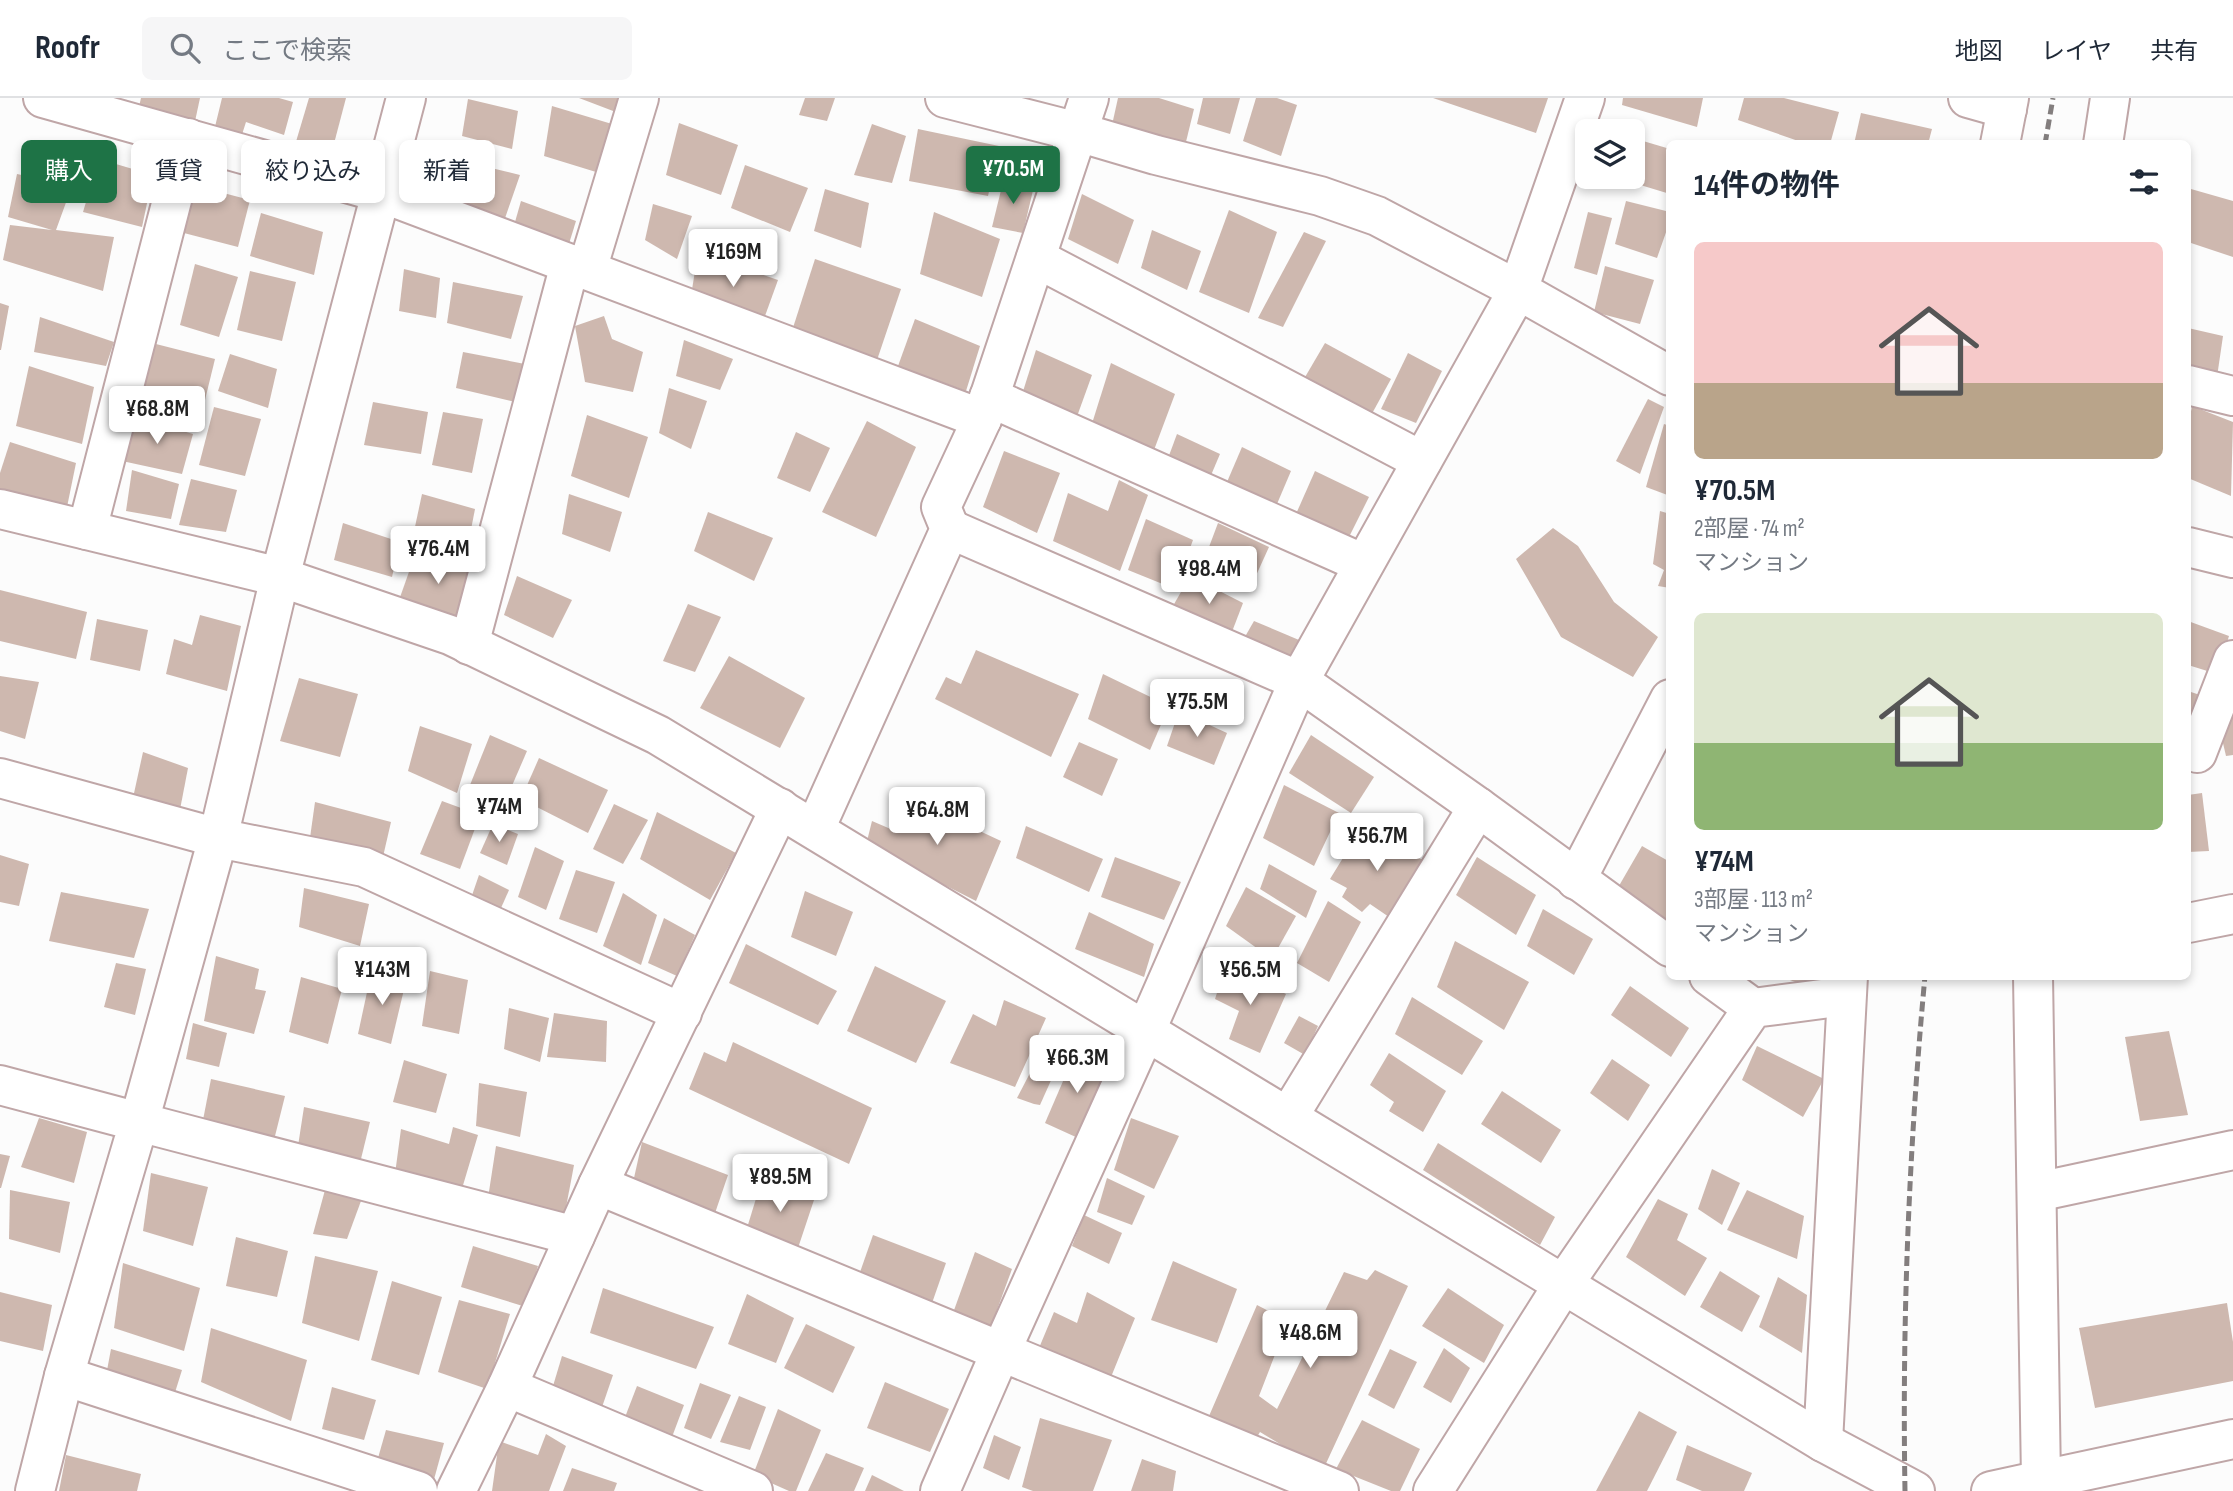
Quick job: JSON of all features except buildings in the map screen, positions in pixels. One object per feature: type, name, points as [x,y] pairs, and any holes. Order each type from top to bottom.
[{"type":"street","points":[[43,98],[241,153]]},
{"type":"street","points":[[385,180],[406,98]]},
{"type":"street","points":[[469,645],[578,267],[639,98]]},
{"type":"street","points":[[945,98],[1083,115],[1156,155],[1320,196],[1377,216],[1518,290],[1666,374]]},
{"type":"street","points":[[940,1491],[1298,681],[1518,290],[1585,98]]},
{"type":"street","points":[[1968,98],[2006,117]]},
{"type":"street","points":[[2104,140],[2110,98]]},
{"type":"street","points":[[1083,115],[986,408],[941,507],[950,529],[1298,681],[1478,807],[1666,944]]},
{"type":"street","points":[[86,530],[187,138]]},
{"type":"street","points":[[385,193],[578,267],[986,408],[1364,564]]},
{"type":"street","points":[[35,1491],[64,1376],[139,1122],[218,838],[280,577],[379,203]]},
{"type":"street","points":[[1036,258],[1422,461]]},
{"type":"street","points":[[2191,386],[2233,396]]},
{"type":"street","points":[[0,509],[280,577],[450,635],[658,735],[1823,1442],[1915,1491]]},
{"type":"street","points":[[815,829],[950,529]]},
{"type":"street","points":[[2191,548],[2233,558]]},
{"type":"street","points":[[2197,753],[2233,660]]},
{"type":"street","points":[[1576,880],[1666,707]]},
{"type":"street","points":[[0,778],[218,838],[364,867],[682,1013]]},
{"type":"street","points":[[1288,1117],[1478,807]]},
{"type":"street","points":[[457,1491],[598,1185],[780,808]]},
{"type":"street","points":[[2191,922],[2233,914]]},
{"type":"street","points":[[1714,980],[1753,1008]]},
{"type":"street","points":[[2033,980],[2041,1480]]},
{"type":"street","points":[[1433,1491],[1563,1285],[1753,1008],[1847,986],[1823,1442]]},
{"type":"street","points":[[0,1085],[575,1236]]},
{"type":"street","points":[[2037,1192],[2233,1150]]},
{"type":"street","points":[[598,1185],[1339,1491]]},
{"type":"street","points":[[64,1376],[418,1491]]},
{"type":"street","points":[[507,1387],[753,1491]]},
{"type":"street","points":[[1991,1491],[2233,1439]]},
{"type":"railway","points":[[2046,140],[2053,98]]},
{"type":"railway","points":[[1905,1491],[1908,1233],[1925,980]]}]
